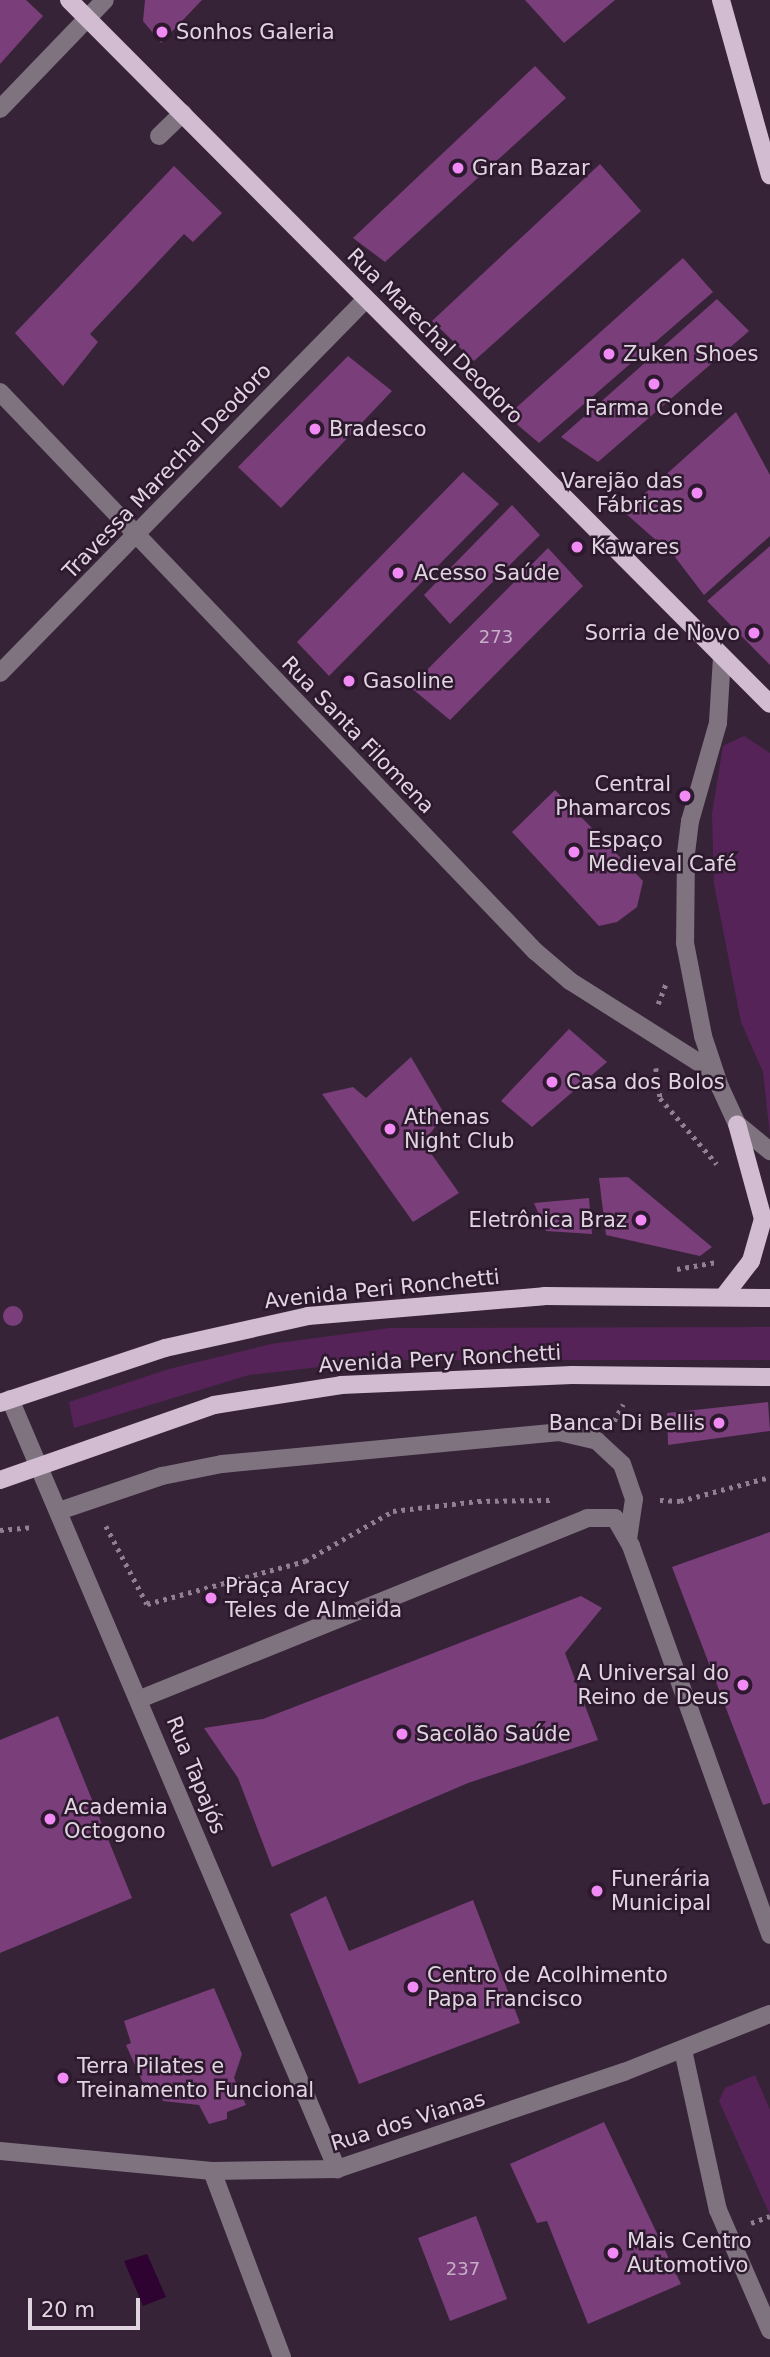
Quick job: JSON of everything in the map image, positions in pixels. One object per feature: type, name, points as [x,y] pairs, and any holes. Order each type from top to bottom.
[{"type":"main road","name":"Rua Marechal Deodoro","points":[[69,0],[770,704]]},
{"type":"main road","points":[[721,0],[770,175]]},
{"type":"main road","points":[[724,1296],[751,1261],[763,1219],[737,1124]]},
{"type":"main road","name":"Avenida Peri Ronchetti","points":[[5,1401],[165,1348],[308,1316],[544,1296],[770,1298]]},
{"type":"main road","name":"Avenida Pery Ronchetti","points":[[0,1480],[39,1464],[214,1405],[341,1385],[558,1376],[770,1377]]},
{"type":"street","points":[[0,108],[106,0]]},
{"type":"street","points":[[159,136],[183,113]]},
{"type":"street","name":"Travessa Marechal Deodoro","points":[[0,674],[366,299]]},
{"type":"street","name":"Rua Santa Filomena","points":[[0,392],[135,538],[535,951],[570,981],[714,1072]]},
{"type":"street","points":[[722,657],[718,723],[690,821],[683,912],[691,979],[714,1072],[737,1124],[770,1151]]},
{"type":"street","name":"Rua Tapajós","points":[[5,1401],[39,1464],[337,2169]]},
{"type":"street","points":[[62,1518],[162,1476],[222,1464],[547,1433],[575,1434],[597,1441],[622,1464],[634,1499],[628,1539]]},
{"type":"street","points":[[140,1699],[587,1518],[615,1518],[628,1539],[770,1934]]},
{"type":"street","name":"Rua dos Vianas","points":[[0,2151],[212,2171],[337,2169],[410,2147],[683,2050],[770,2014]]},
{"type":"street","points":[[683,2050],[718,2210],[770,2330]]},
{"type":"street","points":[[212,2171],[282,2357]]},
{"type":"path","points":[[691,979],[662,987],[655,1035],[660,1098],[722,1171]]},
{"type":"path","points":[[671,1296],[678,1267],[725,1258]]},
{"type":"path","points":[[634,1499],[680,1501],[770,1477]]},
{"type":"path","points":[[0,1530],[62,1518],[109,1526],[147,1604],[305,1561],[393,1511],[478,1501],[556,1500]]},
{"type":"shaded area","points":[[744,736],[770,753],[770,1136],[763,1072],[741,1022],[714,884],[712,814],[723,746]]},
{"type":"shaded area","points":[[770,1327],[770,1360],[381,1360],[249,1375],[74,1428],[69,1402],[169,1369],[271,1344],[390,1328]]},
{"type":"shaded area","points":[[755,2075],[770,2110],[770,2215],[719,2101],[725,2088]]},
{"type":"shaded area","points":[[147,2254],[166,2297],[143,2306],[124,2261]]},
{"type":"building","points":[[0,0],[26,0],[43,16],[0,64]]},
{"type":"building","name":"Sonhos Galeria","points":[[145,0],[202,0],[161,43],[143,21]]},
{"type":"building","points":[[525,0],[615,0],[564,43]]},
{"type":"building","name":"Gran Bazar","points":[[535,66],[566,98],[385,262],[353,238]]},
{"type":"building","points":[[600,164],[641,211],[474,361],[432,321]]},
{"type":"building","points":[[174,166],[222,213],[193,242],[184,234],[90,334],[98,342],[63,386],[15,333]]},
{"type":"building","name":"Zuken Shoes","points":[[683,258],[713,292],[539,443],[507,416]]},
{"type":"building","name":"Farma Conde","points":[[717,299],[749,331],[598,462],[561,437]]},
{"type":"building","name":"Bradesco","points":[[348,356],[392,391],[281,508],[238,467]]},
{"type":"building","name":"Varejão das Fábricas","points":[[736,412],[770,475],[770,536],[704,595],[675,557],[624,512]]},
{"type":"building","name":"Acesso Saúde","points":[[463,472],[499,504],[329,676],[297,642]]},
{"type":"building","points":[[512,505],[540,535],[450,624],[424,595]]},
{"type":"building","name":"Sorria de Novo","points":[[770,546],[770,665],[707,601]]},
{"type":"building","points":[[548,548],[583,586],[450,720],[410,687]]},
{"type":"building","name":"Espaço Medieval Café","points":[[555,790],[643,881],[637,907],[617,922],[599,926],[512,832]]},
{"type":"building","name":"Casa dos Bolos","points":[[569,1029],[607,1062],[532,1127],[501,1101]]},
{"type":"building","name":"Athenas Night Club","points":[[411,1057],[445,1115],[423,1142],[459,1193],[413,1222],[322,1094],[353,1087],[366,1098]]},
{"type":"building","name":"Eletrônica Braz","points":[[628,1177],[712,1247],[700,1256],[606,1235],[599,1178]]},
{"type":"building","points":[[589,1198],[592,1234],[546,1231],[534,1203]]},
{"type":"building","points":[[13,1306],[20,1309],[23,1316],[20,1323],[13,1326],[6,1323],[3,1316],[6,1309]]},
{"type":"building","name":"Banca Di Bellis","points":[[768,1402],[770,1431],[668,1445],[667,1413]]},
{"type":"building","name":"A Universal do Reino de Deus","points":[[770,1532],[770,1803],[763,1805],[672,1567]]},
{"type":"building","name":"Sacolão Saúde","points":[[581,1596],[602,1608],[565,1653],[598,1740],[468,1783],[272,1867],[238,1778],[204,1728],[263,1719]]},
{"type":"building","name":"Academia Octogono","points":[[58,1716],[132,1898],[0,1953],[0,1740]]},
{"type":"building","name":"Centro de Acolhimento Papa Francisco","points":[[326,1896],[349,1951],[473,1900],[520,2023],[359,2084],[290,1914]]},
{"type":"building","points":[[214,1988],[242,2054],[234,2078],[246,2105],[227,2112],[227,2119],[209,2124],[199,2105],[163,2101],[161,2092],[147,2092],[126,2045],[131,2043],[124,2021]]},
{"type":"building","name":"Mais Centro Automotivo","points":[[604,2122],[681,2284],[588,2324],[547,2221],[537,2223],[510,2164]]},
{"type":"building","points":[[476,2216],[507,2299],[450,2321],[418,2238]]},
{"type":"place","name":"Sonhos Galeria","points":[[162,32]]},
{"type":"place","name":"Gran Bazar","points":[[458,168]]},
{"type":"place","name":"Zuken Shoes","points":[[609,354]]},
{"type":"place","name":"Farma Conde","points":[[654,384]]},
{"type":"place","name":"Bradesco","points":[[315,429]]},
{"type":"place","name":"Varejão das Fábricas","points":[[697,493]]},
{"type":"place","name":"Kawares","points":[[577,547]]},
{"type":"place","name":"Acesso Saúde","points":[[398,573]]},
{"type":"place","name":"Sorria de Novo","points":[[754,633]]},
{"type":"place","name":"Gasoline","points":[[349,681]]},
{"type":"place","name":"Central Phamarcos","points":[[685,796]]},
{"type":"place","name":"Espaço Medieval Café","points":[[574,852]]},
{"type":"place","name":"Casa dos Bolos","points":[[552,1082]]},
{"type":"place","name":"Athenas Night Club","points":[[390,1129]]},
{"type":"place","name":"Eletrônica Braz","points":[[641,1220]]},
{"type":"place","name":"Banca Di Bellis","points":[[719,1423]]},
{"type":"place","name":"Praça Aracy Teles de Almeida","points":[[211,1598]]},
{"type":"place","name":"A Universal do Reino de Deus","points":[[743,1685]]},
{"type":"place","name":"Sacolão Saúde","points":[[402,1734]]},
{"type":"place","name":"Academia Octogono","points":[[50,1819]]},
{"type":"place","name":"Funerária Municipal","points":[[597,1891]]},
{"type":"place","name":"Centro de Acolhimento Papa Francisco","points":[[413,1987]]},
{"type":"place","name":"Terra Pilates e Treinamento Funcional","points":[[63,2078]]},
{"type":"place","name":"Mais Centro Automotivo","points":[[613,2253]]}]
